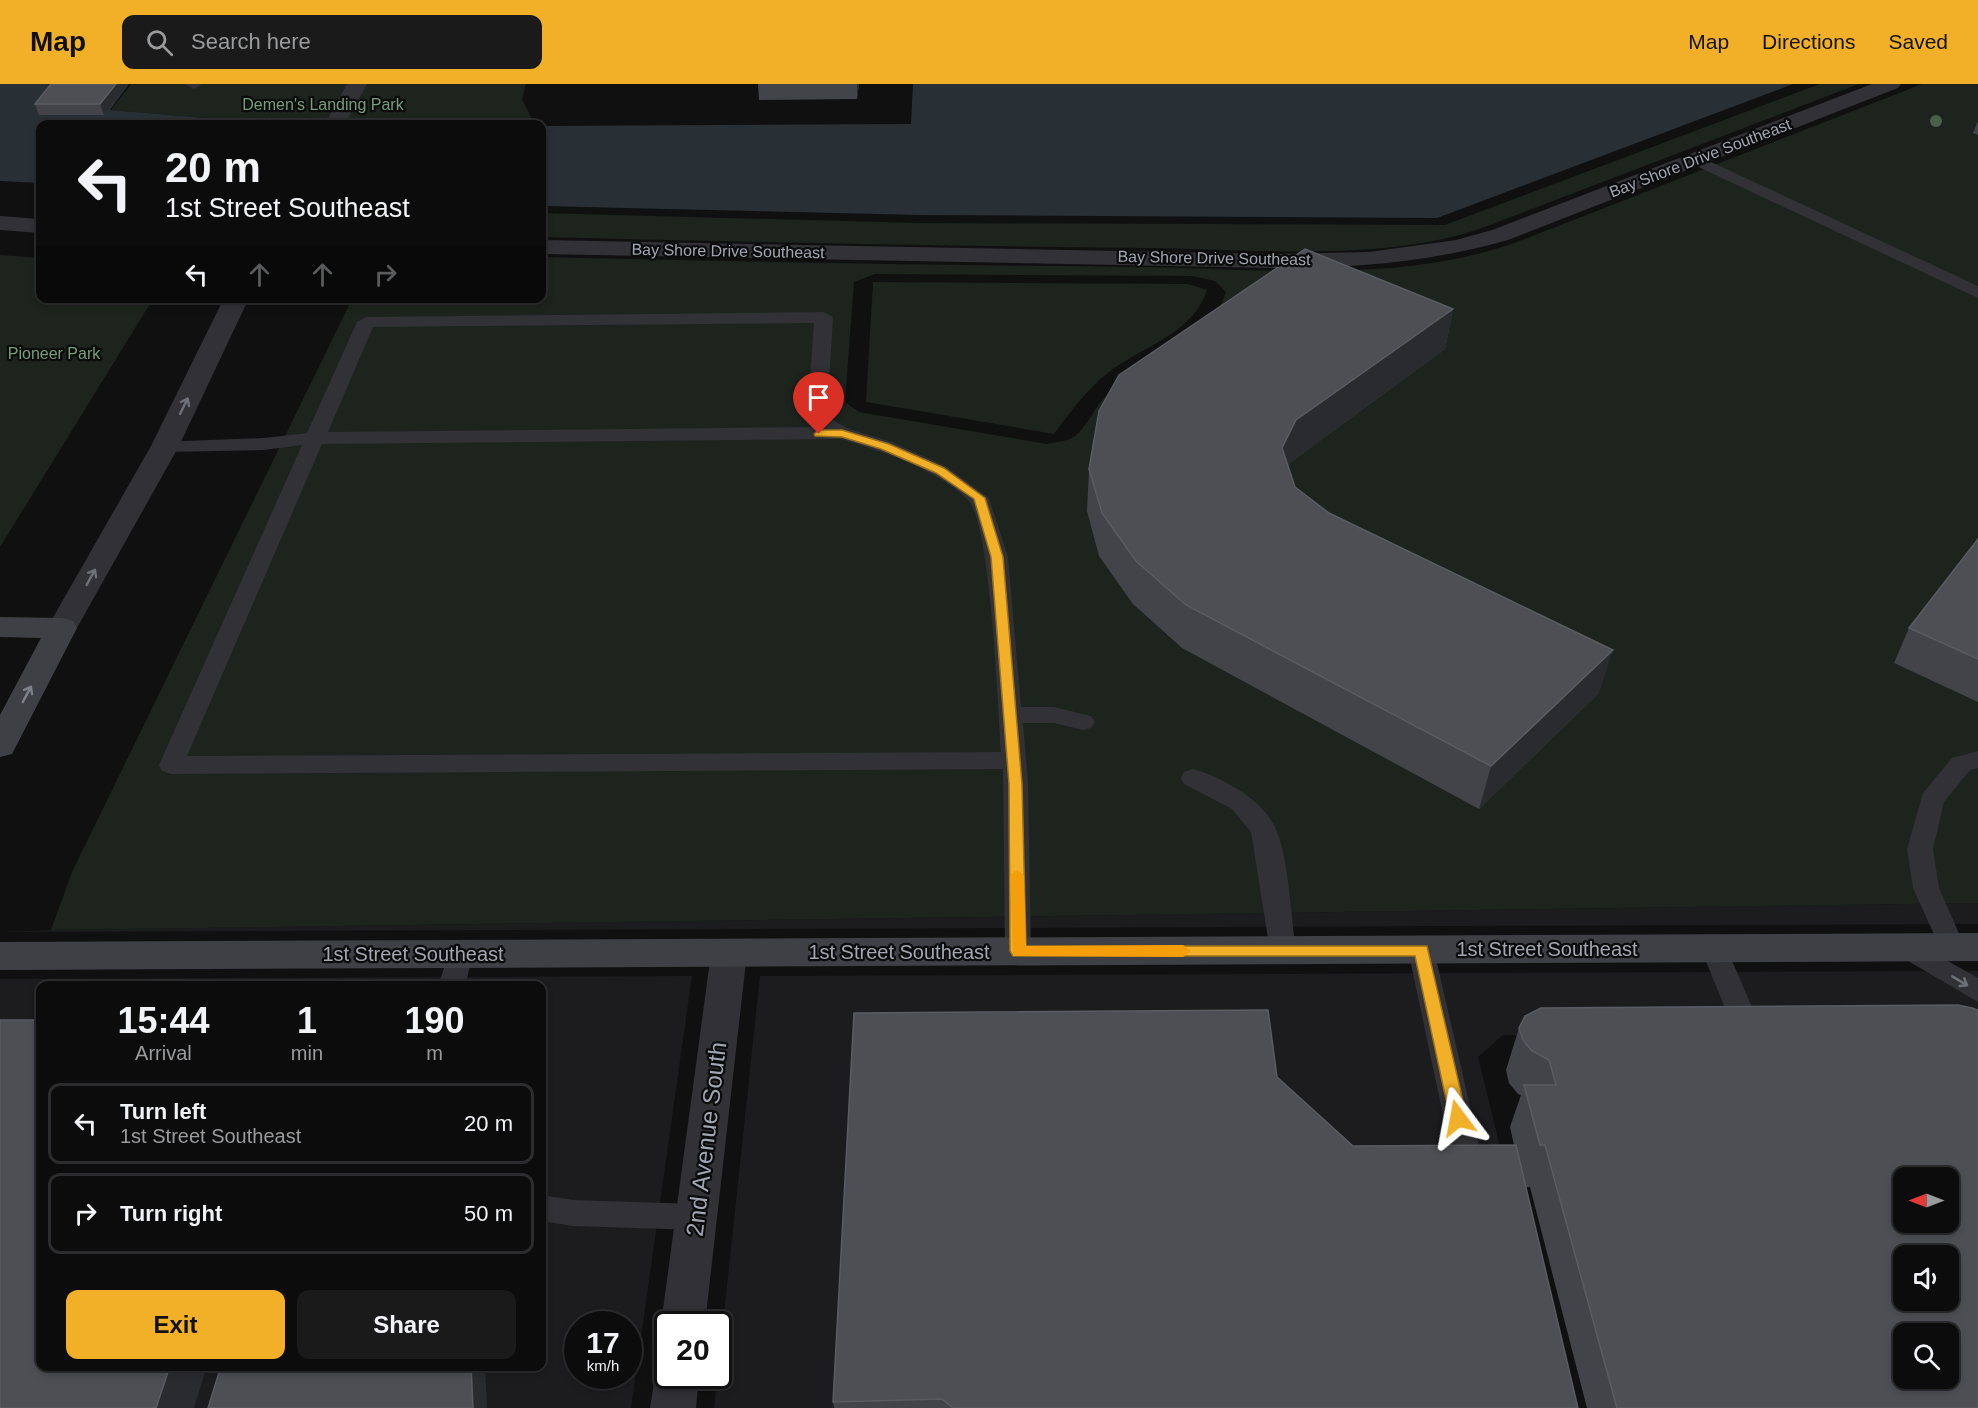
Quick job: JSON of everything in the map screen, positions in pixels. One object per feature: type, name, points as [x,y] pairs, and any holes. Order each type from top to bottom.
[{"type":"street","points":[[338,120],[357,84]]},
{"type":"street","name":"Bay Shore Drive Southeast","points":[[546,247],[842,254],[1398,258],[1471,246],[1891,84]]},
{"type":"street","points":[[0,223],[36,226]]},
{"type":"street","points":[[0,746],[62,628],[165,446],[235,303]]},
{"type":"street","points":[[0,627],[62,628]]},
{"type":"street","name":"1st Street Southeast","points":[[0,956],[456,970],[729,953],[1965,947]]},
{"type":"street","name":"2nd Avenue South","points":[[685,1311],[729,953]]},
{"type":"street","points":[[673,1408],[675,1389]]},
{"type":"lane","points":[[1696,159],[1978,293]]},
{"type":"lane","points":[[1013,760],[171,765],[366,322],[824,317],[817,418],[842,433],[885,446],[940,471],[979,498],[997,557],[1013,760],[1018,951]]},
{"type":"lane","points":[[165,446],[264,444],[314,438],[842,433]]},
{"type":"lane","points":[[1010,715],[1054,715],[1083,722]]},
{"type":"lane","points":[[1965,947],[1926,888],[1920,849],[1932,799],[1961,764],[1978,759]]},
{"type":"lane","points":[[1193,778],[1241,803],[1263,829],[1269,852],[1283,951]]},
{"type":"lane","points":[[1907,948],[1978,991]]},
{"type":"lane","points":[[1713,949],[1754,1056]]},
{"type":"lane","points":[[1421,950],[1477,1201]]},
{"type":"lane","points":[[546,1209],[573,1214],[697,1217]]},
{"type":"shaded area","points":[[0,84],[129,84],[110,110],[229,120],[36,120],[36,183],[0,181]]},
{"type":"shaded area","points":[[913,84],[1793,84],[1437,218],[921,215],[546,206],[546,126],[911,124]]},
{"type":"shaded area","points":[[1978,903],[1978,924],[0,932],[51,930]]},
{"type":"shaded area","points":[[1978,971],[1978,1053],[1905,1035],[1503,1035],[1478,1057],[1564,1408],[714,1408],[716,1389],[732,1389],[732,1311],[724,1311],[760,976]]},
{"type":"shaded area","points":[[692,976],[642,1330],[642,1311],[564,1311],[564,1389],[634,1389],[631,1408],[0,1408],[0,979]]},
{"type":"green space","name":"Demen's Landing Park","points":[[131,84],[526,84],[522,99],[532,120],[229,120],[111,110]]},
{"type":"green space","points":[[1820,84],[1859,84],[1485,227],[1405,246],[1361,250],[1273,251],[546,237],[546,213],[919,223],[1445,225]]},
{"type":"green space","points":[[1922,84],[1978,84],[1978,903],[51,930],[72,872],[350,303],[546,303],[546,257],[1331,271],[1426,264],[1472,255],[1517,242]],"holes":[[[875,274],[1192,276],[1215,281],[1226,292],[1217,310],[1205,325],[1191,338],[1140,370],[1109,393],[1079,432],[1068,440],[1047,444],[859,412],[845,402],[854,282]]]},
{"type":"green space","name":"Pioneer Park","points":[[0,255],[36,258],[36,303],[151,303],[0,547]]},
{"type":"green space","points":[[873,282],[1188,284],[1207,290],[1191,318],[1165,338],[1109,372],[1080,401],[1054,434],[866,402]]},
{"type":"building","points":[[51,84],[116,84],[100,104],[35,104]]},
{"type":"building","points":[[1305,249],[1453,309],[1296,420],[1282,448],[1295,487],[1329,513],[1613,650],[1491,766],[1186,605],[1136,561],[1102,513],[1089,469],[1099,411],[1119,375]]},
{"type":"building","points":[[1978,539],[1978,659],[1909,628]]},
{"type":"building","points":[[1958,1005],[1978,1010],[1978,1408],[1617,1408],[1545,1145],[1540,1145],[1524,1085],[1556,1085],[1549,1060],[1532,1051],[1523,1040],[1519,1028],[1525,1016],[1541,1008]]},
{"type":"building","points":[[1268,1010],[1277,1077],[1353,1146],[1516,1145],[1578,1408],[953,1408],[942,1399],[833,1402],[854,1013]]},
{"type":"building","points":[[0,1020],[36,1020],[36,1371],[168,1371],[156,1408],[0,1408]]},
{"type":"building","points":[[219,1371],[471,1371],[473,1408],[208,1408]]},
{"type":"slow traffic","points":[[1017,875],[1018,951],[1183,951]]},
{"type":"route","points":[[819,434],[842,433],[885,446],[940,471],[979,498],[997,557],[1016,784],[1018,951],[1421,950],[1458,1118]]}]
